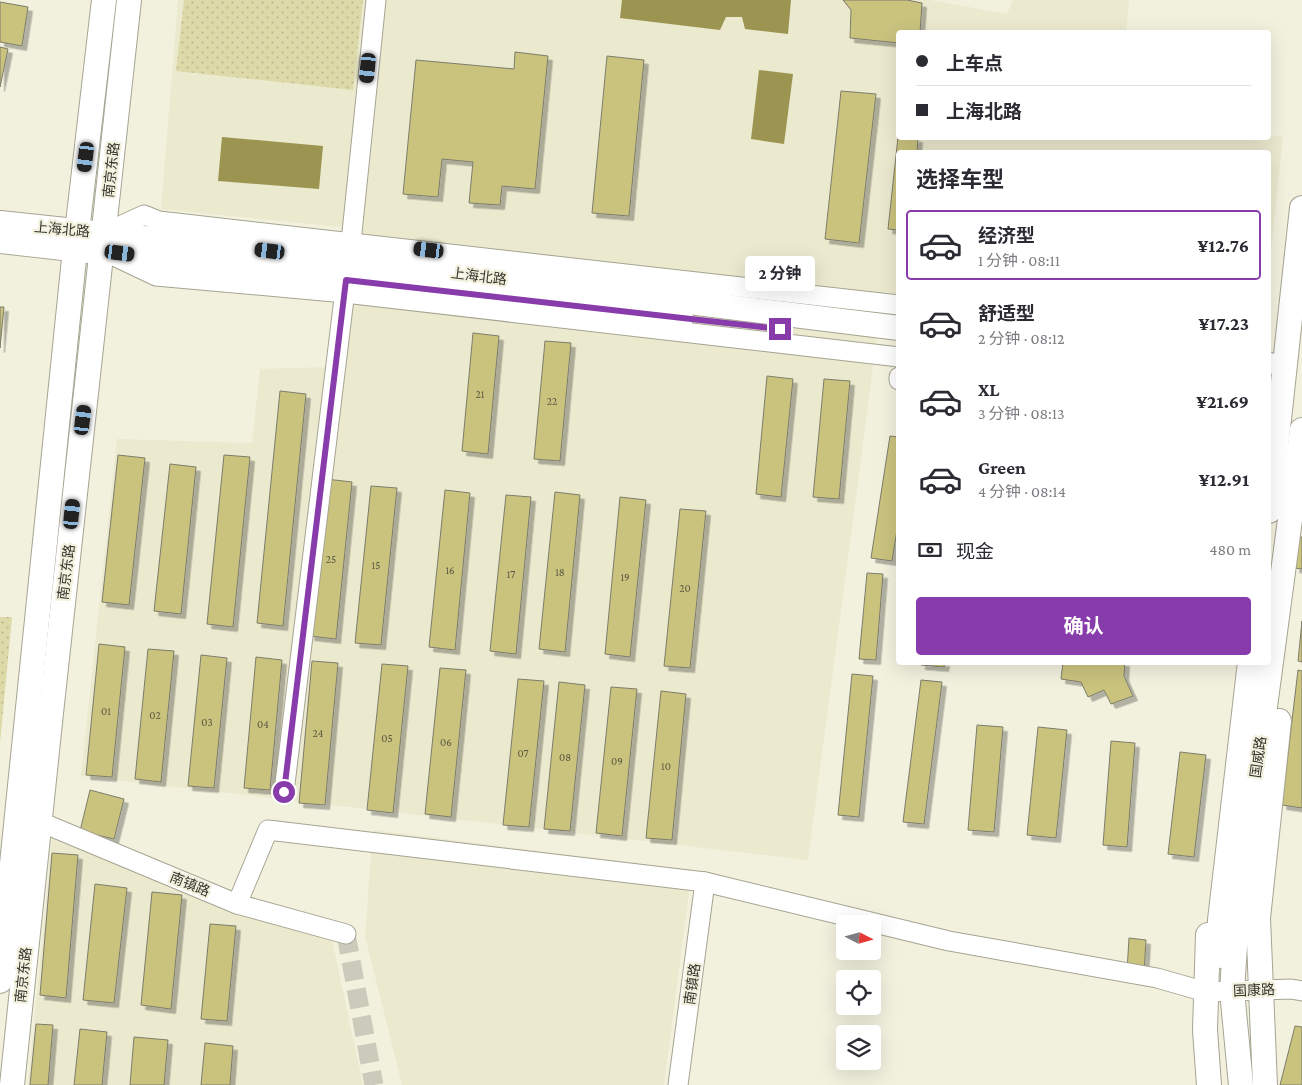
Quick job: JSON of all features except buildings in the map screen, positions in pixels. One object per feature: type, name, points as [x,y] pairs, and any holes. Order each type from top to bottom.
[{"type":"main road","name":"南京东路","points":[[0,981],[76,240],[104,0]]},
{"type":"main road","name":"南京东路","points":[[12,1085],[38,821],[104,242],[129,0]]},
{"type":"main road","points":[[1271,488],[1280,386],[1302,208]]},
{"type":"main road","name":"上海北路","points":[[0,223],[76,240]]},
{"type":"main road","name":"上海北路","points":[[0,241],[76,240],[104,242],[896,328]]},
{"type":"main road","name":"上海北路","points":[[348,268],[896,342]]},
{"type":"main road","name":"国威路","points":[[1271,662],[1302,430]]},
{"type":"main road","points":[[1265,1085],[1258,918],[1302,500]]},
{"type":"main road","points":[[1209,1085],[1205,1030],[1219,992],[1208,921],[1236,665]]},
{"type":"main road","name":"国威路","points":[[1226,1085],[1219,992],[1220,920],[1250,665]]},
{"type":"main road","name":"国威路","points":[[1241,1085],[1219,992],[1237,916],[1271,665]]},
{"type":"street","points":[[284,792],[348,268],[376,0]]},
{"type":"street","points":[[104,242],[144,215],[159,221],[348,268],[896,357]]},
{"type":"street","points":[[348,268],[896,305]]},
{"type":"street","name":"南镇路","points":[[38,821],[237,904],[346,934]]},
{"type":"street","name":"国康路","points":[[237,904],[268,830],[705,882],[949,942],[1157,978],[1219,992],[1260,990],[1302,991]]},
{"type":"street","name":"南镇路","points":[[678,1085],[705,882]]},
{"type":"shaded area","points":[[178,0],[930,0],[1007,14],[1013,0],[1129,0],[1126,30],[896,30],[896,140],[1271,140],[1271,135],[1283,137],[1271,250],[1271,150],[896,150],[896,294],[883,292],[808,860],[81,776],[117,439],[252,443],[260,369],[327,367],[341,227],[161,209]]},
{"type":"shaded area","points":[[184,0],[363,0],[353,90],[176,71]]},
{"type":"shaded area","points":[[622,0],[791,0],[788,34],[745,29],[742,17],[726,17],[720,30],[620,18]]},
{"type":"shaded area","points":[[759,70],[793,74],[784,144],[751,139]]},
{"type":"shaded area","points":[[222,137],[323,146],[319,189],[218,181]]},
{"type":"shaded area","points":[[0,617],[12,617],[0,743]]},
{"type":"shaded area","points":[[373,830],[692,870],[664,1085],[402,1085],[365,936]]},
{"type":"shaded area","points":[[52,839],[332,940],[363,1085],[28,1085]]},
{"type":"tunnel","points":[[346,934],[374,1085]]},
{"type":"route","points":[[284,792],[346,280],[780,329]]}]
